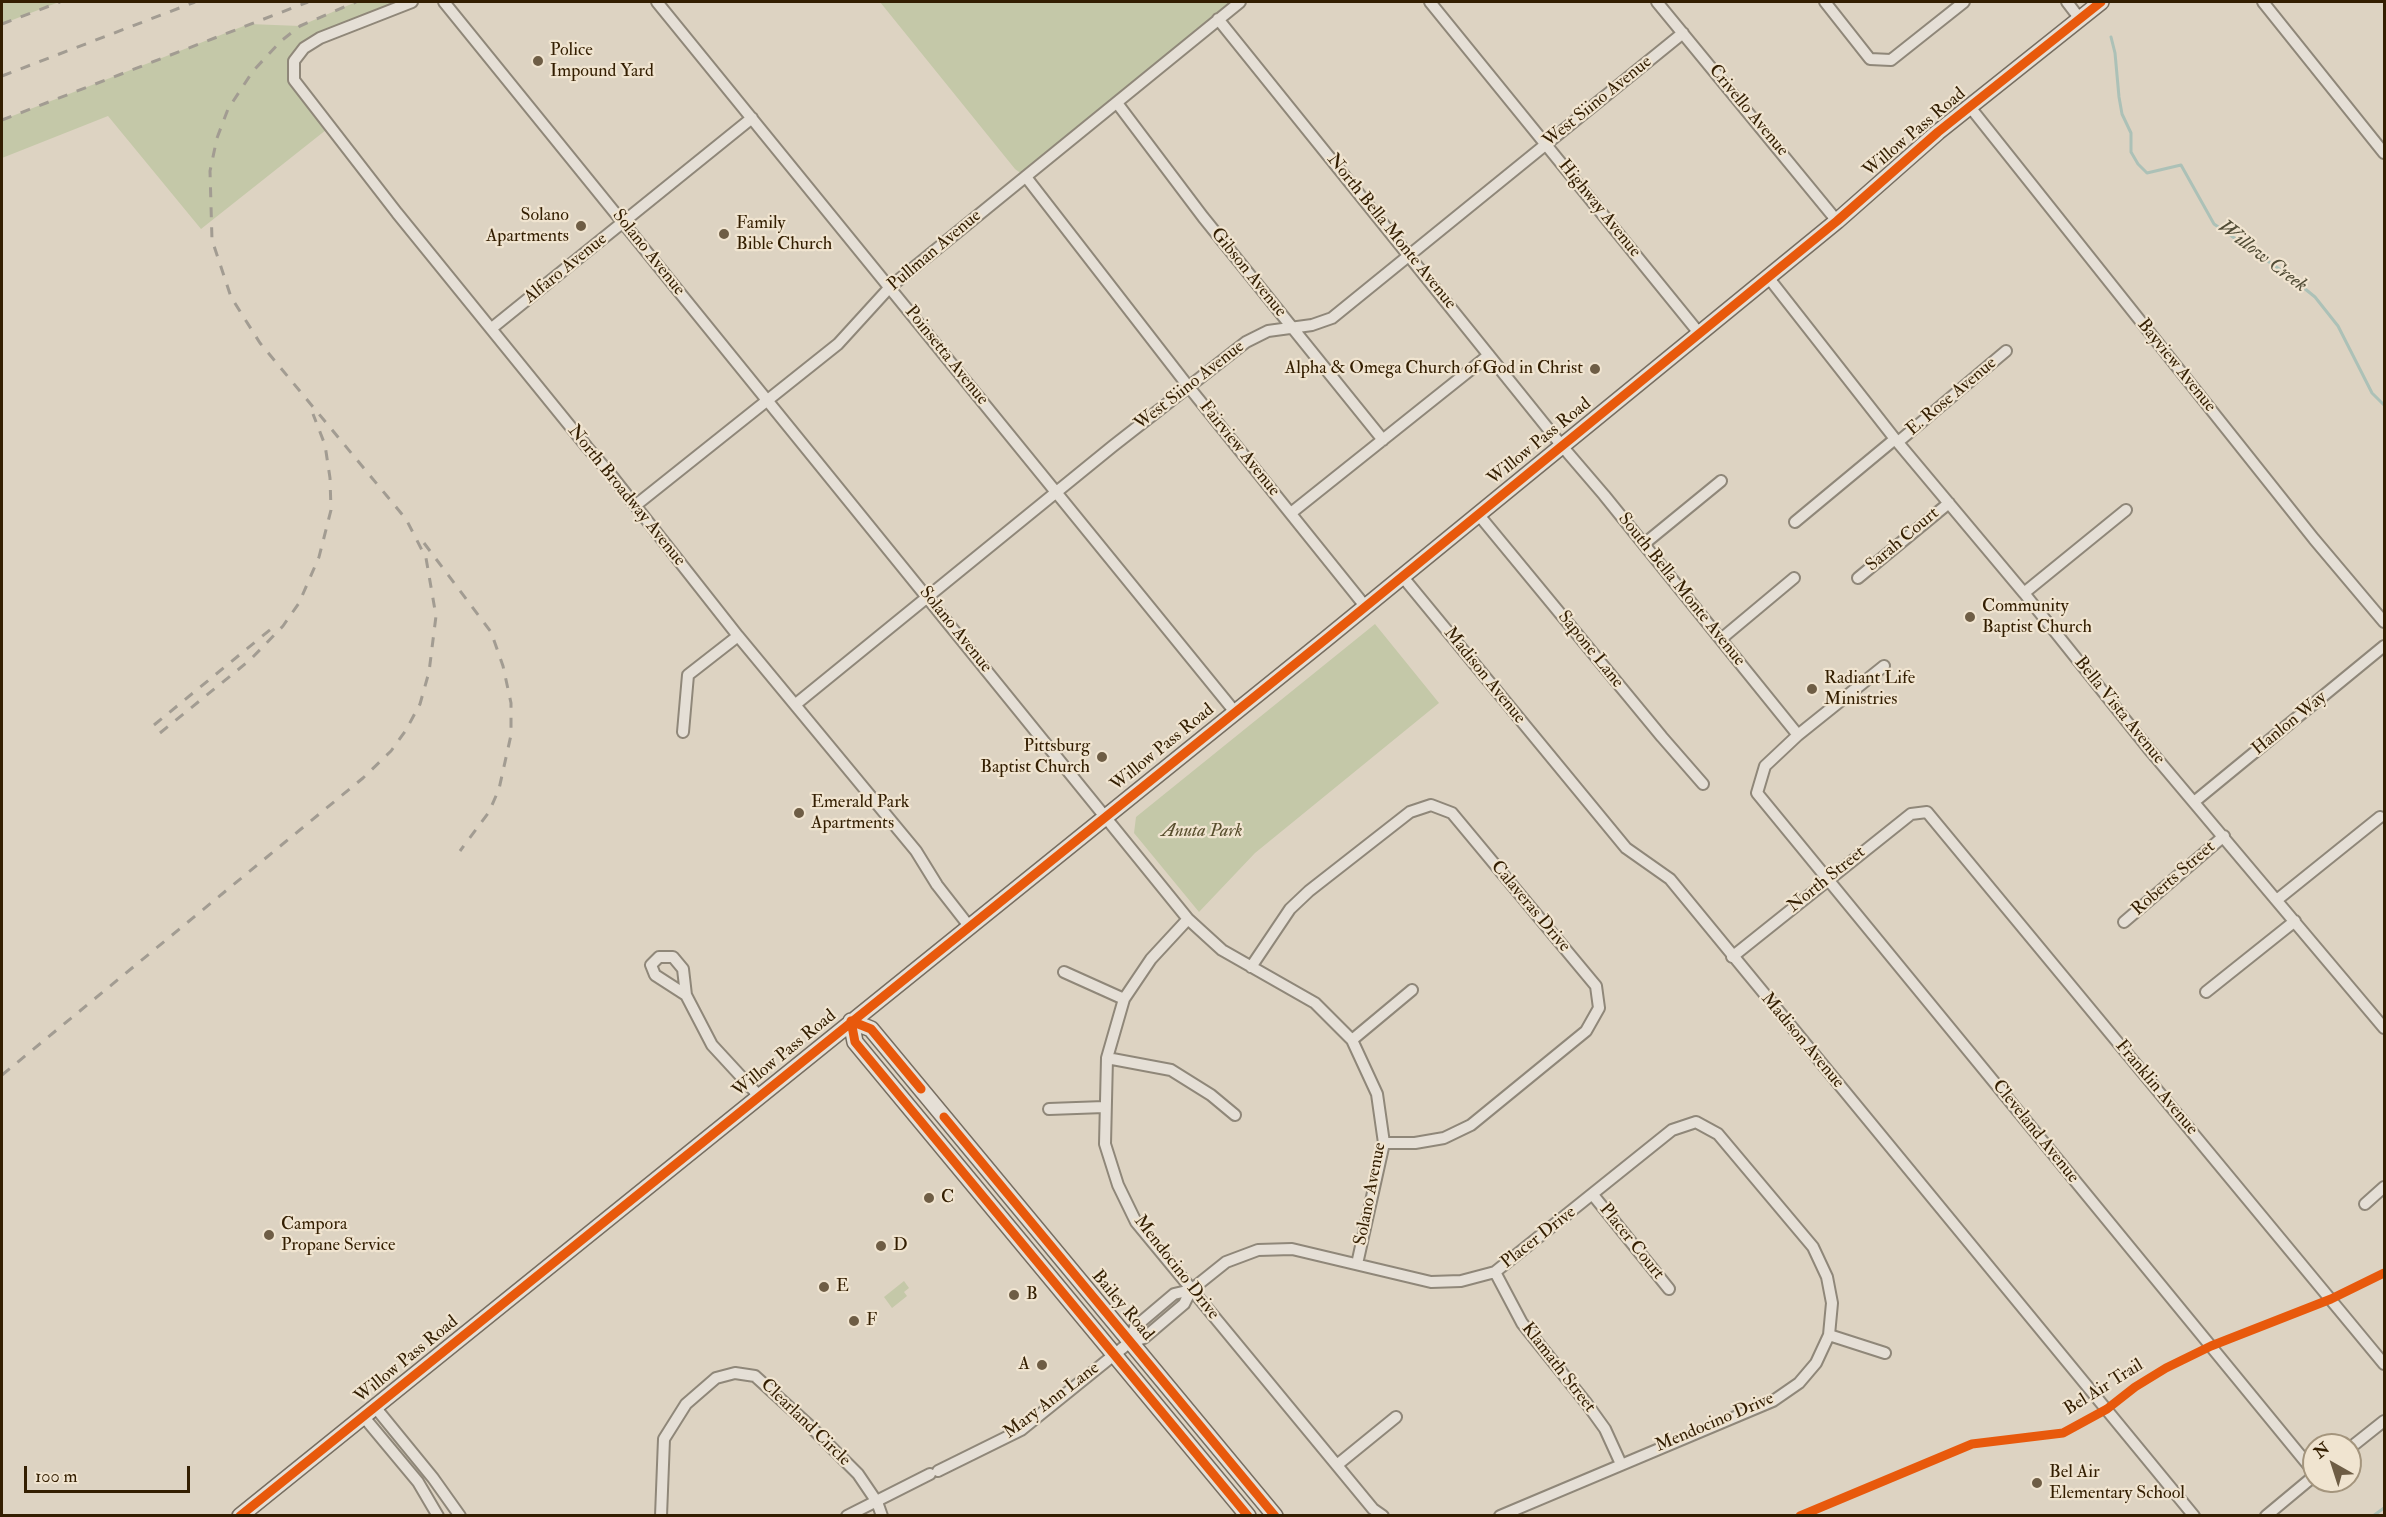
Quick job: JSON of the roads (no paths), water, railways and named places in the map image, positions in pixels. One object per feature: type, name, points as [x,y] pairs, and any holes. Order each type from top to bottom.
[{"type":"main road","name":"Willow Pass Road","points":[[240,1515],[1479,514],[1837,220],[1930,139],[2089,8]]},
{"type":"main road","name":"Bailey Road","points":[[851,1021],[871,1029],[1275,1515]]},
{"type":"main road","name":"Bailey Road","points":[[851,1021],[855,1042],[1248,1515]]},
{"type":"street","name":"North Broadway Avenue","points":[[411,2],[320,38],[304,48],[294,61],[294,80],[586,447],[636,505],[738,636],[916,851],[937,885],[969,926]]},
{"type":"street","name":"Solano Avenue","points":[[444,2],[1106,815],[1188,919],[1221,950],[1315,1003],[1352,1040],[1377,1094],[1384,1143],[1357,1264]]},
{"type":"street","name":"Poinsetta Avenue","points":[[657,2],[1235,712]]},
{"type":"street","name":"Pullman Avenue","points":[[636,505],[838,344],[890,286],[1240,2]]},
{"type":"street","name":"Highway Avenue","points":[[1430,2],[1699,333]]},
{"type":"street","name":"Crivello Avenue","points":[[1657,2],[1837,220]]},
{"type":"street","points":[[1825,2],[1869,58],[1891,60],[1964,2]]},
{"type":"street","points":[[2067,2],[2089,8]]},
{"type":"street","points":[[2263,2],[2385,153]]},
{"type":"street","name":"North Bella Monte Avenue","points":[[1218,19],[1562,446]]},
{"type":"street","name":"West Siino Avenue","points":[[796,704],[1056,492],[1246,342],[1268,331],[1312,325],[1332,318],[1683,33]]},
{"type":"street","name":"Gibson Avenue","points":[[1117,103],[1203,217],[1383,440]]},
{"type":"street","name":"Bayview Avenue","points":[[1970,108],[2314,539],[2385,622]]},
{"type":"street","name":"Alfaro Avenue","points":[[492,328],[752,118]]},
{"type":"street","name":"Fairview Avenue","points":[[1026,177],[1188,386],[1365,606]]},
{"type":"street","name":"Bella Vista Avenue","points":[[1768,277],[1897,441],[2194,802],[2382,1020]]},
{"type":"street","name":"E. Rose Avenue","points":[[1795,522],[2006,351]]},
{"type":"street","points":[[1291,513],[1489,355]]},
{"type":"street","name":"South Bella Monte Avenue","points":[[1562,446],[1798,735]]},
{"type":"street","points":[[1644,544],[1720,481]]},
{"type":"street","name":"Sarah Court","points":[[1858,578],[1949,503]]},
{"type":"street","points":[[2024,593],[2126,510]]},
{"type":"street","name":"Sapone Lane","points":[[1479,514],[1703,784]]},
{"type":"street","name":"Madison Avenue","points":[[1402,576],[1626,848],[1670,879],[2194,1515]]},
{"type":"street","points":[[1721,639],[1794,578]]},
{"type":"street","points":[[684,732],[688,675],[738,636]]},
{"type":"street","name":"Hanlon Way","points":[[2194,802],[2385,646]]},
{"type":"street","points":[[1798,735],[1884,666]]},
{"type":"street","name":"Cleveland Avenue","points":[[1798,735],[1765,766],[1757,792],[2302,1457]]},
{"type":"street","name":"Calaveras Drive","points":[[1251,968],[1290,909],[1309,891],[1410,812],[1431,805],[1452,813],[1596,986],[1599,1008],[1586,1031],[1471,1125],[1444,1138],[1415,1143],[1384,1143]]},
{"type":"street","name":"North Street","points":[[1732,957],[1911,814],[1927,812]]},
{"type":"street","name":"Franklin Avenue","points":[[1927,812],[2385,1364]]},
{"type":"street","points":[[2278,899],[2380,817]]},
{"type":"street","name":"Roberts Street","points":[[2124,922],[2224,836]]},
{"type":"street","name":"Mendocino Drive","points":[[1188,919],[1151,959],[1124,999],[1107,1058],[1104,1107],[1105,1144],[1118,1185],[1136,1222],[1373,1509],[1383,1515]]},
{"type":"street","points":[[2206,992],[2295,921]]},
{"type":"street","points":[[1064,972],[1124,999]]},
{"type":"street","points":[[1352,1040],[1412,990]]},
{"type":"street","points":[[686,995],[712,1045],[759,1096]]},
{"type":"street","points":[[1107,1058],[1171,1070],[1211,1095],[1235,1116]]},
{"type":"street","points":[[1049,1109],[1104,1107]]},
{"type":"street","name":"Mendocino Drive","points":[[1500,1515],[1773,1401],[1799,1383],[1816,1363],[1829,1335],[1832,1304],[1827,1277],[1813,1248],[1718,1134],[1696,1122]]},
{"type":"street","name":"Placer Drive","points":[[1130,1342],[1137,1325],[1174,1294],[1191,1290],[1226,1263],[1258,1250],[1292,1249],[1431,1282],[1461,1281],[1495,1272],[1672,1130],[1696,1122]]},
{"type":"street","points":[[2365,1204],[2385,1187]]},
{"type":"street","name":"Placer Court","points":[[1593,1195],[1669,1289]]},
{"type":"street","name":"Klamath Street","points":[[1495,1272],[1522,1323],[1605,1429],[1621,1464]]},
{"type":"street","points":[[1829,1335],[1885,1353]]},
{"type":"street","name":"Mary Ann Lane","points":[[847,1515],[1021,1430],[1130,1342]]},
{"type":"street","name":"Clearland Circle","points":[[661,1515],[664,1439],[687,1404],[716,1378],[735,1372],[755,1376],[858,1474],[882,1515]]},
{"type":"street","points":[[369,1411],[438,1515]]},
{"type":"street","points":[[369,1411],[433,1478],[460,1515]]},
{"type":"street","points":[[1337,1465],[1396,1417]]},
{"type":"street","points":[[2362,1439],[2385,1421]]},
{"type":"street","points":[[2266,1515],[2302,1486]]},
{"type":"waterway","name":"Willow Creek","points":[[2111,37],[2122,114],[2131,133],[2131,152],[2138,164],[2147,173],[2181,165],[2214,224],[2288,275],[2315,297],[2338,326],[2372,393],[2384,405]]},
{"type":"waterway","name":"Willow Creek","points":[[2373,1516],[2384,1508]]},
{"type":"railway","points":[[2,24],[60,2]]},
{"type":"railway","points":[[2,76],[195,2]]},
{"type":"railway","points":[[2,120],[308,2]]},
{"type":"railway","points":[[2,1075],[363,778],[391,751],[420,704],[429,672],[436,616],[426,558],[406,519],[260,343],[231,297],[212,240],[210,171],[217,138],[228,109],[253,71],[281,41],[300,26],[356,2]]},
{"type":"railway","points":[[160,733],[250,660],[283,626],[299,603],[319,557],[331,510],[330,478],[325,445],[313,414]]},
{"type":"railway","points":[[424,543],[491,632],[503,666],[511,703],[511,735],[499,789],[489,812],[460,851]]},
{"type":"railway","points":[[154,725],[271,629]]},
{"type":"place","name":"Police Impound Yard","points":[[538,61]]},
{"type":"place","name":"Solano Apartments","points":[[581,226]]},
{"type":"place","name":"Family Bible Church","points":[[724,234]]},
{"type":"place","name":"Alpha & Omega Church of God in Christ","points":[[1595,369]]},
{"type":"place","name":"Community Baptist Church","points":[[1970,617]]},
{"type":"place","name":"Radiant Life Ministries","points":[[1812,689]]},
{"type":"place","name":"Pittsburg Baptist Church","points":[[1102,757]]},
{"type":"place","name":"Emerald Park Apartments","points":[[799,813]]},
{"type":"place","name":"C","points":[[929,1198]]},
{"type":"place","name":"Campora Propane Service","points":[[269,1235]]},
{"type":"place","name":"D","points":[[881,1246]]},
{"type":"place","name":"E","points":[[824,1287]]},
{"type":"place","name":"B","points":[[1014,1295]]},
{"type":"place","name":"F","points":[[854,1321]]},
{"type":"place","name":"A","points":[[1042,1365]]},
{"type":"place","name":"Bel Air Elementary School","points":[[2037,1483]]},
{"type":"park label","name":"Anuta Park","points":[[1202,832]]}]
